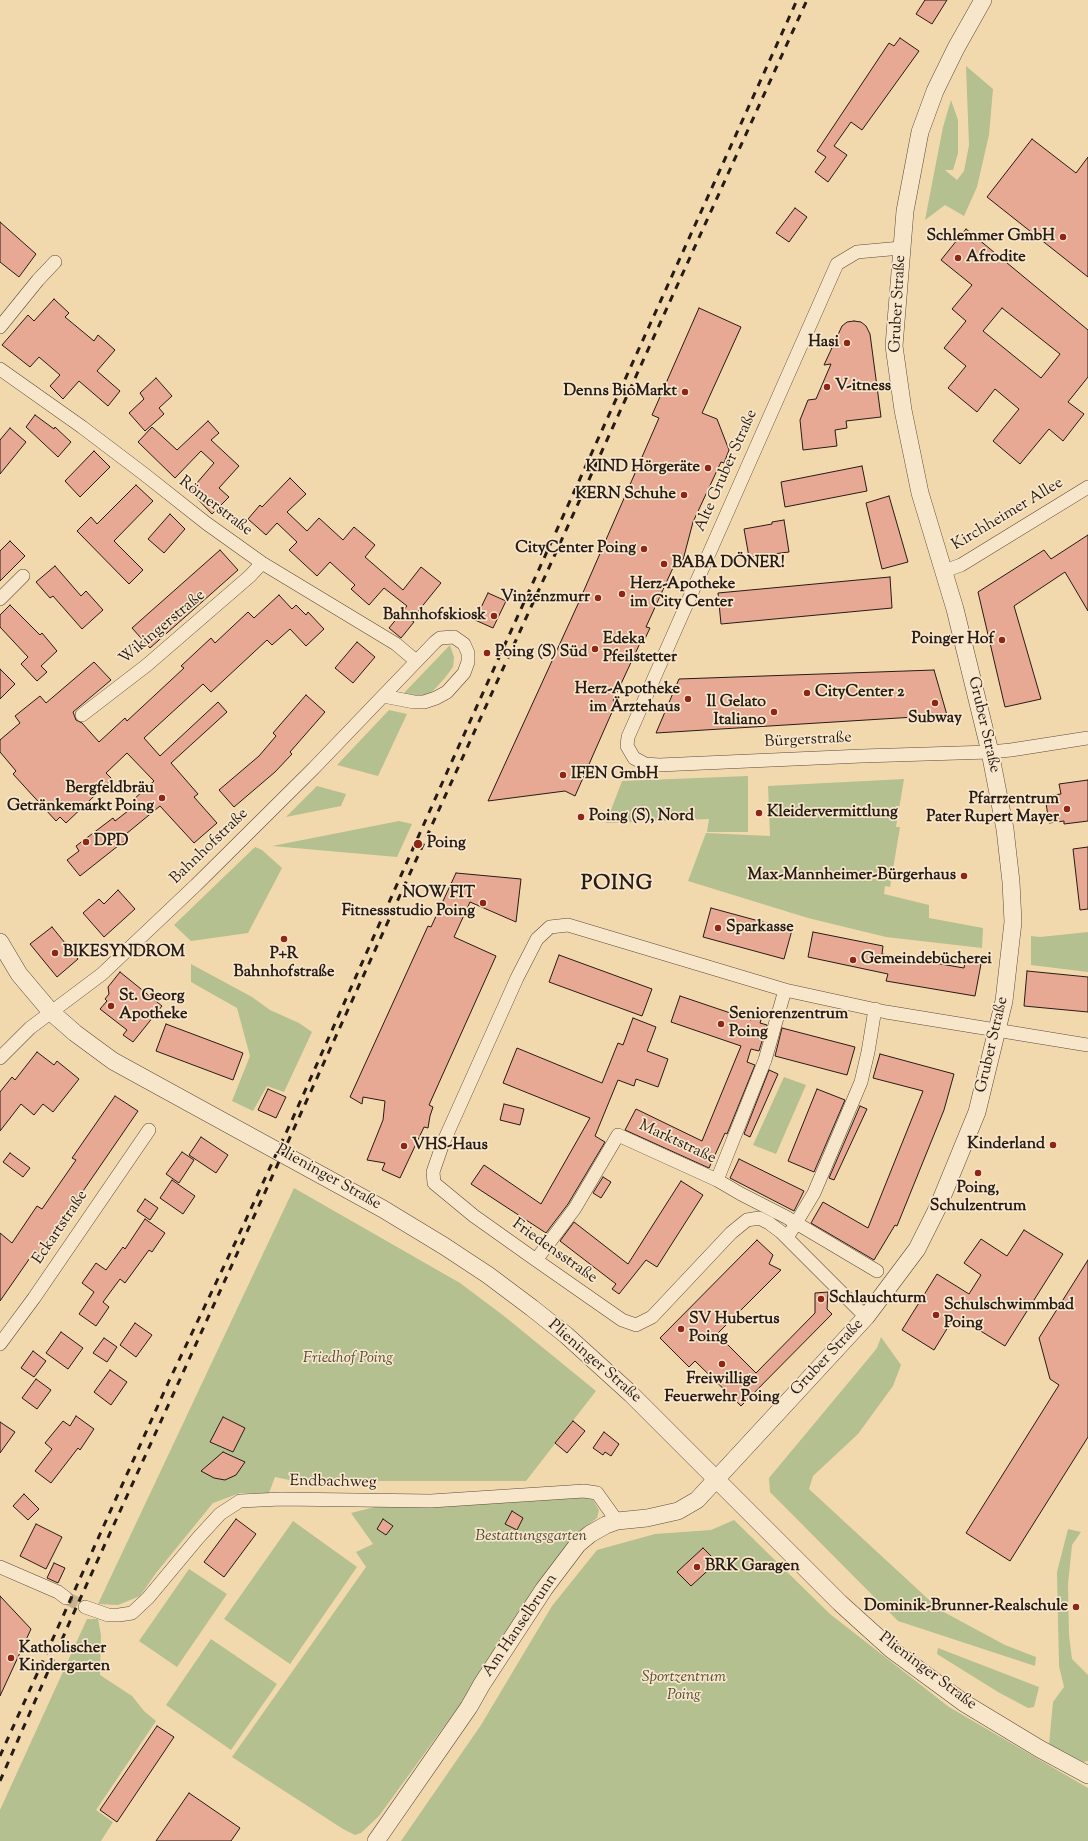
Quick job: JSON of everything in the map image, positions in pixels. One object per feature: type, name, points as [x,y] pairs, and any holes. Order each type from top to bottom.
[{"type":"street","name":"Gruber Straße","points":[[717,1480],[866,1317],[917,1249],[938,1207],[975,1119],[1004,1001],[1013,922],[1011,882],[1005,829],[990,752],[944,571],[920,493],[901,396],[894,346],[905,211],[920,132],[932,98],[956,48],[983,0]]},
{"type":"street","name":"Alte Gruber Straße","points":[[631,754],[627,746],[628,737],[837,264],[857,252],[901,248]]},
{"type":"street","points":[[0,327],[38,280],[55,262]]},
{"type":"street","name":"Römerstraße","points":[[0,369],[82,427],[206,523],[262,563],[396,644],[416,661]]},
{"type":"street","name":"Kirchheimer Allee","points":[[944,571],[961,565],[1088,487]]},
{"type":"street","name":"Wikingerstraße","points":[[82,715],[147,665],[250,576],[262,563]]},
{"type":"street","points":[[0,599],[23,576]]},
{"type":"street","name":"Bahnhofstraße","points":[[0,1058],[30,1028],[102,974],[309,774],[416,661],[435,642],[447,636],[454,637],[464,644],[468,653],[468,662],[464,673],[447,692],[424,702],[414,702],[383,696]]},
{"type":"street","name":"Bürgerstraße","points":[[631,754],[634,758],[644,764],[659,765],[892,754],[990,752],[1088,738]]},
{"type":"street","name":"Friedensstraße","points":[[785,990],[568,925],[550,927],[536,939],[528,953],[443,1143],[433,1172],[434,1183],[444,1193],[536,1260],[622,1320],[636,1325],[652,1316],[732,1233],[747,1220],[759,1218],[769,1223],[787,1238],[866,1317]]},
{"type":"street","name":"Plieninger Straße","points":[[0,942],[19,974],[51,1012],[75,1033],[112,1061],[383,1208],[488,1275],[566,1335],[631,1394],[840,1603],[913,1666],[964,1702],[1040,1749],[1088,1775]]},
{"type":"street","points":[[785,990],[875,1009],[1088,1045]]},
{"type":"street","name":"Marktstraße","points":[[536,1260],[575,1208],[618,1135],[717,1180],[764,1060],[785,990]]},
{"type":"street","points":[[787,1238],[797,1224],[814,1193],[861,1082],[868,1052],[875,1009]]},
{"type":"street","name":"Eckartstraße","points":[[0,1344],[34,1298],[149,1130]]},
{"type":"street","points":[[717,1180],[797,1224],[877,1271]]},
{"type":"street","name":"Am Hanselbrunn","points":[[376,1841],[469,1707],[482,1684],[544,1589],[578,1544],[590,1534],[617,1521],[646,1518],[678,1511],[697,1500],[717,1480]]},
{"type":"street","name":"Endbachweg","points":[[85,1606],[108,1615],[119,1616],[132,1613],[148,1598],[220,1514],[240,1501],[281,1499],[431,1501],[584,1491],[597,1493],[617,1521]]},
{"type":"street","points":[[0,1567],[58,1592],[66,1598]]},
{"type":"green space","points":[[966,66],[993,89],[989,135],[977,187],[964,216],[945,205],[925,220],[943,127],[951,100],[958,120],[958,153],[953,170],[945,170],[957,180],[964,171],[969,145]]},
{"type":"green space","points":[[450,645],[454,657],[453,667],[429,695],[419,697],[403,694]]},
{"type":"green space","points":[[389,710],[407,714],[378,776],[337,765]]},
{"type":"green space","points":[[748,776],[748,832],[707,832],[709,819],[606,823],[622,781]]},
{"type":"green space","points":[[904,779],[896,827],[900,827],[890,887],[885,886],[884,894],[929,905],[929,918],[983,928],[982,948],[886,937],[808,918],[688,881],[706,833],[770,836],[768,786]]},
{"type":"green space","points":[[317,786],[346,794],[341,806],[286,817]]},
{"type":"green space","points":[[399,821],[412,824],[397,857],[272,846]]},
{"type":"green space","points":[[255,847],[262,850],[282,868],[248,933],[191,941],[174,925]]},
{"type":"green space","points":[[1088,932],[1088,972],[1031,965],[1031,936],[1040,937]]},
{"type":"green space","points":[[191,964],[252,997],[270,1010],[299,1023],[312,1032],[284,1092],[267,1086],[253,1111],[232,1101],[250,1056],[237,1008],[191,982]]},
{"type":"green space","points":[[784,1077],[806,1085],[776,1154],[753,1145]]},
{"type":"green space","name":"Friedhof Poing","points":[[294,1188],[460,1283],[504,1316],[596,1391],[526,1481],[294,1481],[275,1477],[269,1493],[240,1493],[213,1503],[156,1573],[140,1596],[118,1605],[98,1604]]},
{"type":"green space","points":[[881,1337],[901,1365],[893,1386],[858,1434],[813,1476],[809,1489],[940,1610],[1005,1645],[1036,1657],[1035,1666],[898,1621],[770,1492],[769,1478],[877,1348]]},
{"type":"green space","name":"Bestattungsgarten","points":[[581,1496],[593,1500],[599,1510],[597,1518],[585,1528],[379,1816],[361,1833],[355,1835],[343,1829],[232,1757],[366,1567],[356,1552],[373,1544],[351,1513],[375,1507]]},
{"type":"green space","name":"Sportzentrum Poing","points":[[734,1520],[830,1614],[949,1707],[1088,1788],[1088,1841],[401,1841],[481,1725],[552,1606],[597,1550],[655,1534],[711,1530]]},
{"type":"green space","points":[[293,1521],[357,1567],[290,1664],[224,1619]]},
{"type":"green space","points":[[1068,1529],[1081,1532],[1072,1545],[1068,1584],[1069,1635],[1072,1659],[1088,1675],[1088,1761],[1083,1762],[1049,1745],[1053,1702],[1064,1687],[1059,1666],[1057,1572]]},
{"type":"green space","points":[[189,1569],[227,1594],[177,1667],[139,1641]]},
{"type":"green space","points":[[87,1619],[98,1619],[101,1635],[100,1675],[132,1696],[144,1711],[156,1721],[96,1810],[113,1822],[101,1841],[0,1841],[0,1810]]},
{"type":"green space","points":[[211,1639],[277,1684],[231,1750],[166,1705]]},
{"type":"green space","points":[[938,1648],[1039,1687],[1034,1707],[1028,1708],[998,1692],[937,1654]]},
{"type":"building","points":[[925,0],[947,0],[932,24],[916,14]]},
{"type":"building","points":[[900,38],[919,51],[862,130],[851,122],[834,146],[847,155],[828,182],[815,172],[826,157],[817,151],[889,43],[894,46]]},
{"type":"building","name":"Schlemmer GmbH","points":[[1032,139],[1076,173],[1088,157],[1088,277],[987,197]]},
{"type":"building","points":[[795,208],[807,217],[789,242],[776,233]]},
{"type":"building","points":[[0,222],[36,254],[19,277],[0,262]]},
{"type":"building","points":[[966,229],[1088,330],[1088,377],[1068,402],[1084,414],[1063,441],[1049,429],[1020,464],[993,441],[1019,409],[995,389],[977,412],[948,388],[966,366],[944,348],[966,321],[952,309],[972,285],[941,260]],"holes":[[[1002,308],[1060,354],[1041,378],[983,331]]]},
{"type":"building","points":[[54,299],[69,313],[65,317],[94,341],[98,335],[115,350],[97,371],[120,391],[108,406],[79,381],[63,399],[50,386],[60,375],[39,357],[30,367],[2,345],[28,315],[34,321]]},
{"type":"building","name":"CityCenter Poing","points":[[699,308],[741,327],[702,413],[717,419],[729,450],[724,463],[721,462],[693,522],[683,560],[677,559],[646,627],[650,628],[643,643],[641,641],[613,701],[616,703],[575,796],[565,791],[488,801],[578,604],[659,418],[652,415]]},
{"type":"building","points":[[847,322],[861,322],[866,326],[870,334],[881,417],[846,421],[847,428],[835,430],[837,446],[803,450],[800,420],[808,400],[816,399],[831,364],[824,365],[842,326]]},
{"type":"building","points":[[156,378],[172,396],[159,408],[164,414],[145,431],[129,413],[144,399],[140,393]]},
{"type":"building","points":[[35,415],[54,429],[55,427],[71,442],[58,457],[26,427]]},
{"type":"building","points":[[208,421],[219,433],[211,440],[239,466],[219,488],[229,497],[212,514],[190,491],[214,463],[201,451],[175,478],[138,442],[152,427],[177,450]]},
{"type":"building","points":[[10,428],[26,442],[0,474],[0,440]]},
{"type":"building","points":[[94,451],[110,467],[80,497],[65,481]]},
{"type":"building","points":[[862,466],[867,491],[785,507],[781,482]]},
{"type":"building","points":[[290,478],[306,494],[287,512],[307,531],[319,518],[343,540],[354,527],[375,545],[365,557],[403,590],[421,567],[441,583],[411,620],[414,622],[401,638],[389,628],[407,606],[384,588],[369,605],[351,589],[355,585],[330,562],[317,576],[289,550],[297,542],[277,523],[266,535],[248,519],[260,505],[262,507]]},
{"type":"building","points":[[136,485],[153,501],[114,541],[143,570],[129,584],[77,531],[91,517],[97,524]]},
{"type":"building","points":[[889,496],[908,562],[882,569],[866,503]]},
{"type":"building","points":[[170,514],[185,529],[164,553],[148,539]]},
{"type":"building","points":[[784,520],[789,552],[749,557],[744,529],[772,524],[772,522]]},
{"type":"building","points":[[1088,535],[1088,611],[1065,572],[1014,606],[1041,699],[1005,707],[978,592],[1044,550],[1051,559]]},
{"type":"building","points":[[10,541],[25,556],[0,581],[0,551]]},
{"type":"building","points":[[220,550],[238,570],[150,648],[132,628]]},
{"type":"building","points":[[55,566],[81,596],[86,591],[103,610],[82,629],[53,596],[50,598],[36,582]]},
{"type":"building","points":[[890,577],[892,608],[721,624],[718,593]]},
{"type":"building","points":[[488,593],[506,601],[493,628],[475,620]]},
{"type":"building","points":[[279,595],[292,609],[296,605],[306,615],[308,612],[324,629],[306,646],[290,629],[272,645],[267,640],[211,692],[203,684],[144,738],[160,756],[218,702],[227,712],[171,763],[198,794],[194,797],[217,823],[194,843],[160,806],[126,834],[128,838],[80,876],[67,860],[79,851],[76,846],[113,818],[115,821],[137,804],[133,800],[154,781],[127,753],[106,773],[112,779],[66,823],[60,817],[56,821],[13,774],[16,771],[0,752],[0,740],[20,723],[15,716],[40,696],[46,703],[94,662],[111,680],[73,712],[76,720],[82,723],[99,742],[125,718],[127,721],[184,668],[181,666],[211,638],[215,643],[248,612],[254,618]]},
{"type":"building","points":[[10,605],[40,635],[42,633],[57,651],[41,666],[47,672],[37,681],[21,664],[28,657],[0,627],[0,615]]},
{"type":"building","points":[[357,642],[375,657],[353,683],[335,668]]},
{"type":"building","points":[[0,669],[15,684],[0,699]]},
{"type":"building","name":"CityCenter 2","points":[[934,670],[947,715],[656,733],[679,679]]},
{"type":"building","points":[[306,695],[325,712],[290,752],[292,754],[275,772],[234,807],[219,790],[259,756],[276,736],[273,733]]},
{"type":"building","name":"Pfarrzentrum Pater Rupert Mayer","points":[[1088,780],[1088,821],[1064,824],[1064,821],[1049,823],[1045,796],[1061,794],[1059,784]]},
{"type":"building","points":[[1088,847],[1088,909],[1080,910],[1073,849]]},
{"type":"building","points":[[456,873],[521,879],[516,922],[470,902],[454,937],[496,956],[429,1105],[433,1107],[428,1128],[424,1127],[400,1178],[382,1170],[385,1163],[367,1160],[383,1120],[385,1101],[363,1097],[362,1104],[350,1097],[428,926],[431,927]]},
{"type":"building","points":[[118,890],[135,909],[104,937],[83,913],[99,899],[104,904]]},
{"type":"building","points":[[711,908],[792,930],[784,959],[703,937]]},
{"type":"building","points":[[52,927],[78,959],[57,977],[30,944]]},
{"type":"building","points":[[813,932],[883,946],[882,954],[964,968],[965,962],[981,964],[975,996],[886,981],[888,974],[808,957]]},
{"type":"building","points":[[559,955],[652,989],[642,1016],[549,982]]},
{"type":"building","points":[[1027,971],[1088,977],[1088,1012],[1024,1006]]},
{"type":"building","points":[[120,972],[162,1006],[133,1042],[123,1035],[127,1030],[100,1009],[107,1001],[105,999],[109,994],[108,987]]},
{"type":"building","points":[[680,996],[751,1020],[753,1017],[761,1020],[760,1023],[767,1025],[759,1051],[751,1049],[747,1062],[755,1065],[727,1134],[725,1133],[709,1168],[625,1130],[636,1109],[702,1141],[741,1046],[671,1022]]},
{"type":"building","points":[[633,1018],[656,1027],[647,1051],[668,1059],[658,1087],[636,1079],[634,1086],[618,1080],[595,1136],[605,1142],[568,1204],[546,1233],[471,1184],[484,1165],[541,1204],[590,1118],[503,1083],[517,1048],[602,1083],[618,1043],[623,1045]]},
{"type":"building","points":[[166,1024],[243,1053],[233,1080],[156,1051]]},
{"type":"building","points":[[782,1028],[855,1047],[847,1075],[775,1056]]},
{"type":"building","points":[[37,1052],[54,1065],[57,1061],[79,1079],[53,1112],[43,1104],[34,1115],[21,1104],[0,1131],[0,1092],[12,1077],[15,1080]]},
{"type":"building","points":[[880,1054],[954,1074],[944,1110],[897,1226],[895,1225],[874,1260],[811,1223],[823,1202],[868,1228],[923,1091],[873,1078]]},
{"type":"building","points":[[769,1070],[778,1074],[750,1137],[744,1134]]},
{"type":"building","points":[[268,1089],[286,1097],[276,1118],[258,1110]]},
{"type":"building","points":[[817,1089],[845,1100],[814,1172],[788,1161]]},
{"type":"building","points":[[115,1096],[138,1111],[37,1258],[32,1255],[0,1301],[0,1233],[12,1243],[37,1206],[42,1209],[76,1160],[72,1158]]},
{"type":"building","points":[[504,1104],[524,1109],[520,1125],[500,1120]]},
{"type":"building","points":[[860,1106],[867,1109],[834,1180],[829,1178]]},
{"type":"building","points":[[201,1137],[228,1155],[216,1173],[189,1155]]},
{"type":"building","points":[[182,1152],[194,1160],[179,1183],[166,1174]]},
{"type":"building","points":[[10,1153],[30,1168],[23,1177],[3,1162]]},
{"type":"building","points":[[739,1159],[804,1191],[794,1211],[730,1178]]},
{"type":"building","points":[[603,1177],[611,1182],[601,1198],[593,1193]]},
{"type":"building","points":[[172,1180],[195,1196],[183,1214],[160,1198]]},
{"type":"building","points":[[681,1181],[703,1195],[657,1267],[646,1260],[619,1294],[612,1289],[616,1284],[560,1241],[574,1222],[628,1264]]},
{"type":"building","points":[[145,1199],[158,1208],[150,1220],[137,1211]]},
{"type":"building","points":[[145,1219],[165,1233],[152,1252],[149,1250],[125,1283],[120,1279],[103,1302],[109,1307],[96,1326],[79,1314],[94,1292],[82,1283],[96,1263],[106,1270],[123,1247],[125,1249]]},
{"type":"building","points":[[1024,1230],[1063,1254],[1005,1346],[966,1322],[963,1325],[953,1319],[934,1350],[902,1330],[937,1274],[969,1294],[981,1275],[964,1263],[981,1239],[1007,1256]]},
{"type":"building","points":[[757,1240],[773,1255],[769,1264],[781,1270],[717,1334],[756,1373],[815,1313],[815,1293],[828,1292],[827,1309],[832,1314],[741,1406],[695,1361],[689,1367],[660,1338]]},
{"type":"building","points":[[1088,1260],[1088,1437],[1010,1561],[966,1533],[1059,1385],[1050,1379],[1039,1338]]},
{"type":"building","points":[[135,1323],[152,1335],[136,1357],[120,1345]]},
{"type":"building","points":[[61,1332],[83,1348],[68,1369],[46,1353]]},
{"type":"building","points":[[104,1338],[117,1347],[107,1362],[93,1353]]},
{"type":"building","points":[[33,1351],[46,1361],[34,1377],[21,1368]]},
{"type":"building","points":[[110,1370],[127,1382],[111,1405],[94,1392]]},
{"type":"building","points":[[36,1379],[51,1390],[37,1409],[22,1398]]},
{"type":"building","points":[[76,1416],[94,1429],[80,1450],[78,1448],[51,1483],[35,1471],[52,1449],[45,1443],[63,1421],[70,1426]]},
{"type":"building","points":[[223,1417],[245,1428],[233,1452],[210,1442]]},
{"type":"building","points":[[573,1421],[585,1431],[567,1453],[555,1443]]},
{"type":"building","points":[[0,1422],[15,1432],[0,1453]]},
{"type":"building","points":[[604,1432],[619,1444],[611,1456],[605,1452],[603,1455],[593,1448]]},
{"type":"building","points":[[223,1452],[245,1462],[236,1475],[225,1480],[214,1478],[201,1471]]},
{"type":"building","points":[[24,1494],[39,1509],[28,1520],[13,1506]]},
{"type":"building","points":[[512,1511],[523,1518],[517,1530],[505,1524]]},
{"type":"building","points":[[236,1519],[256,1534],[224,1577],[204,1562]]},
{"type":"building","points":[[383,1519],[393,1526],[386,1535],[377,1529]]},
{"type":"building","points":[[36,1524],[62,1537],[46,1569],[20,1556]]},
{"type":"building","name":"BRK Garagen","points":[[703,1548],[717,1562],[691,1586],[677,1572]]},
{"type":"building","points":[[54,1563],[65,1568],[58,1583],[47,1578]]},
{"type":"building","points":[[0,1596],[31,1629],[0,1696]]},
{"type":"building","points":[[157,1726],[174,1737],[117,1822],[100,1810]]},
{"type":"building","points":[[189,1793],[240,1828],[231,1841],[156,1841]]},
{"type":"tunnel","points":[[66,1598],[85,1607]]},
{"type":"railway","points":[[0,1756],[169,1381],[292,1120],[448,770],[797,0]]},
{"type":"railway","points":[[0,1781],[71,1619],[807,0]]},
{"type":"place","name":"Schlemmer GmbH","points":[[1063,237]]},
{"type":"place","name":"Afrodite","points":[[958,258]]},
{"type":"place","name":"Hasi","points":[[847,343]]},
{"type":"place","name":"V-itness","points":[[827,387]]},
{"type":"place","name":"Denns BioMarkt","points":[[685,392]]},
{"type":"place","name":"KIND Hörgeräte","points":[[708,468]]},
{"type":"place","name":"KERN Schuhe","points":[[684,495]]},
{"type":"place","name":"CityCenter Poing","points":[[644,549]]},
{"type":"place","name":"BABA DÖNER!","points":[[664,564]]},
{"type":"place","name":"Herz-Apotheke im City Center","points":[[622,594]]},
{"type":"place","name":"Vinzenzmurr","points":[[598,598]]},
{"type":"place","name":"Bahnhofskiosk","points":[[494,616]]},
{"type":"place","name":"Poinger Hof","points":[[1002,640]]},
{"type":"place","name":"Edeka Pfeilstetter","points":[[595,649]]},
{"type":"place","name":"Poing (S) Süd","points":[[487,653]]},
{"type":"place","name":"CityCenter 2","points":[[807,693]]},
{"type":"place","name":"Herz-Apotheke im Ärztehaus","points":[[688,699]]},
{"type":"place","name":"Subway","points":[[935,703]]},
{"type":"place","name":"Il Gelato Italiano","points":[[774,712]]},
{"type":"place","name":"IFEN GmbH","points":[[563,775]]},
{"type":"place","name":"Bergfeldbräu Getränkemarkt Poing","points":[[162,798]]},
{"type":"place","name":"Pfarrzentrum Pater Rupert Mayer","points":[[1067,809]]},
{"type":"place","name":"Kleidervermittlung","points":[[759,813]]},
{"type":"place","name":"Poing (S), Nord","points":[[581,817]]},
{"type":"place","name":"DPD","points":[[86,842]]},
{"type":"place","name":"Poing","points":[[418,844]]},
{"type":"place","name":"Max-Mannheimer-Bürgerhaus","points":[[964,876]]},
{"type":"place","name":"NOW FIT Fitnessstudio Poing","points":[[483,903]]},
{"type":"place","name":"Sparkasse","points":[[718,928]]},
{"type":"place","name":"P+R Bahnhofstraße","points":[[284,939]]},
{"type":"place","name":"BIKESYNDROM","points":[[55,953]]},
{"type":"place","name":"Gemeindebücherei","points":[[853,960]]},
{"type":"place","name":"St. Georg Apotheke","points":[[111,1006]]},
{"type":"place","name":"Seniorenzentrum Poing","points":[[721,1024]]},
{"type":"place","name":"Kinderland","points":[[1053,1145]]},
{"type":"place","name":"VHS-Haus","points":[[404,1146]]},
{"type":"place","name":"Poing, Schulzentrum","points":[[978,1173]]},
{"type":"place","name":"Schlauchturm","points":[[821,1299]]},
{"type":"place","name":"Schulschwimmbad Poing","points":[[936,1315]]},
{"type":"place","name":"SV Hubertus Poing","points":[[681,1329]]},
{"type":"place","name":"Freiwillige Feuerwehr Poing","points":[[722,1364]]},
{"type":"place","name":"BRK Garagen","points":[[697,1567]]},
{"type":"place","name":"Dominik-Brunner-Realschule","points":[[1076,1607]]},
{"type":"place","name":"Katholischer Kindergarten","points":[[11,1658]]},
{"type":"district","name":"POING","points":[[617,886]]}]
